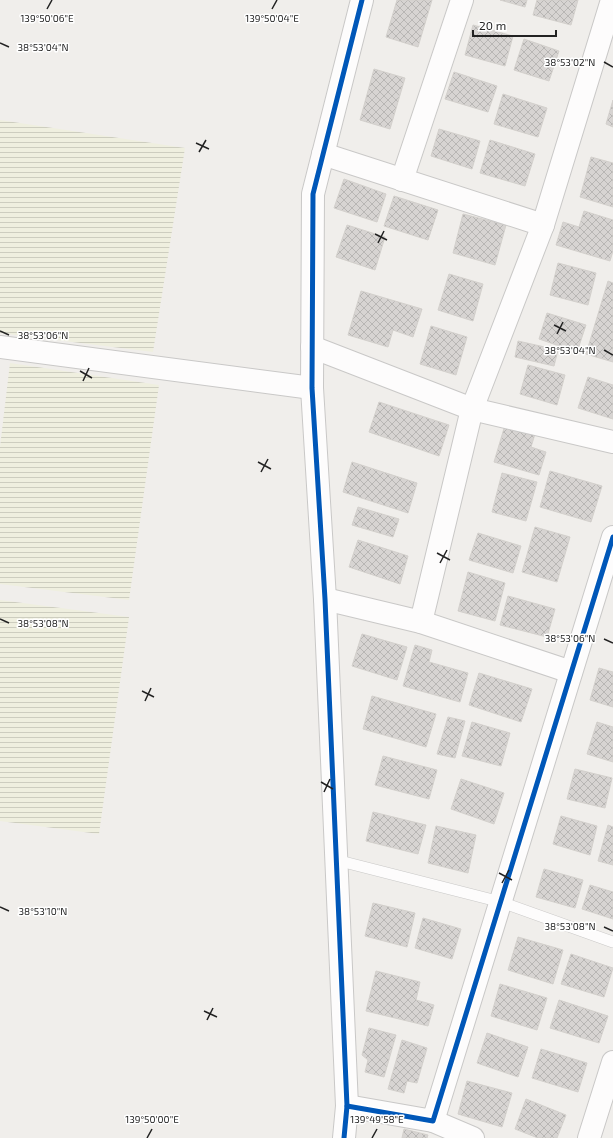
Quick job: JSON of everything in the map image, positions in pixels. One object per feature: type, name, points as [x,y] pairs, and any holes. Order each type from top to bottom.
[{"type":"street","points":[[344,1138],[347,1106],[325,599],[312,388],[313,194],[362,0]]},
{"type":"street","points":[[402,180],[462,0]]},
{"type":"street","points":[[421,622],[472,409],[543,225],[612,0]]},
{"type":"street","points":[[323,154],[543,225]]},
{"type":"street","points":[[0,347],[312,388]]},
{"type":"street","points":[[312,347],[472,409],[613,442]]},
{"type":"street","points":[[433,1121],[613,537]]},
{"type":"street","points":[[325,599],[421,622],[572,672]]},
{"type":"street","points":[[589,1138],[613,1062]]},
{"type":"street","points":[[347,1106],[433,1121],[473,1138]]},
{"type":"lane","points":[[336,860],[500,902],[613,942]]},
{"type":"green space","points":[[0,120],[185,148],[153,352],[0,333]]},
{"type":"green space","points":[[10,363],[159,385],[129,600],[0,584],[0,447]]},
{"type":"green space","points":[[0,600],[129,617],[99,834],[0,821]]},
{"type":"building","points":[[397,0],[432,0],[418,47],[386,37]]},
{"type":"building","points":[[500,0],[527,0],[525,7]]},
{"type":"building","points":[[537,0],[578,0],[571,25],[533,15]]},
{"type":"building","points":[[473,25],[513,36],[505,66],[465,55]]},
{"type":"building","points":[[524,39],[559,51],[549,81],[514,70]]},
{"type":"building","points":[[374,69],[405,78],[390,129],[360,120]]},
{"type":"building","points":[[454,72],[497,86],[488,112],[445,99]]},
{"type":"building","points":[[503,94],[547,108],[538,137],[494,124]]},
{"type":"building","points":[[613,100],[613,127],[606,124]]},
{"type":"building","points":[[439,129],[480,141],[472,169],[431,156]]},
{"type":"building","points":[[490,140],[535,154],[525,186],[480,173]]},
{"type":"building","points":[[591,157],[613,163],[613,207],[580,197]]},
{"type":"building","points":[[344,179],[386,194],[377,222],[334,208]]},
{"type":"building","points":[[394,196],[438,210],[428,240],[384,226]]},
{"type":"building","points":[[584,211],[613,220],[613,251],[610,261],[556,245],[563,222],[579,227]]},
{"type":"building","points":[[463,214],[506,225],[495,265],[453,253]]},
{"type":"building","points":[[347,225],[385,237],[375,270],[336,257]]},
{"type":"building","points":[[558,263],[596,273],[588,305],[550,295]]},
{"type":"building","points":[[449,274],[483,284],[473,321],[438,310]]},
{"type":"building","points":[[608,281],[613,283],[613,362],[586,354]]},
{"type":"building","points":[[361,291],[422,309],[413,337],[393,330],[388,347],[348,335]]},
{"type":"building","points":[[547,313],[586,325],[577,352],[539,339]]},
{"type":"building","points":[[431,326],[467,337],[456,375],[420,364]]},
{"type":"building","points":[[518,341],[558,350],[554,366],[515,357]]},
{"type":"building","points":[[528,365],[565,375],[557,405],[520,394]]},
{"type":"building","points":[[588,377],[613,385],[613,419],[578,408]]},
{"type":"building","points":[[379,402],[449,425],[439,456],[369,432]]},
{"type":"building","points":[[505,425],[535,434],[531,447],[546,452],[539,475],[494,462]]},
{"type":"building","points":[[352,462],[417,483],[408,513],[343,492]]},
{"type":"building","points":[[550,471],[602,486],[591,522],[540,507]]},
{"type":"building","points":[[502,473],[537,482],[526,521],[492,512]]},
{"type":"building","points":[[358,507],[399,519],[393,537],[352,525]]},
{"type":"building","points":[[535,527],[570,537],[557,582],[522,572]]},
{"type":"building","points":[[478,533],[521,546],[513,573],[469,560]]},
{"type":"building","points":[[358,540],[408,556],[400,584],[349,567]]},
{"type":"building","points":[[468,572],[505,583],[495,621],[458,611]]},
{"type":"building","points":[[508,596],[555,609],[547,637],[500,625]]},
{"type":"building","points":[[362,634],[407,647],[397,680],[352,666]]},
{"type":"building","points":[[415,645],[432,650],[429,662],[468,673],[460,702],[403,686]]},
{"type":"building","points":[[599,668],[613,672],[613,707],[590,700]]},
{"type":"building","points":[[479,673],[532,689],[521,722],[469,705]]},
{"type":"building","points":[[372,696],[436,714],[426,747],[363,729]]},
{"type":"building","points":[[448,717],[465,721],[455,758],[437,754]]},
{"type":"building","points":[[472,722],[510,733],[501,766],[462,756]]},
{"type":"building","points":[[597,722],[613,727],[613,762],[587,754]]},
{"type":"building","points":[[383,756],[437,770],[429,799],[375,785]]},
{"type":"building","points":[[575,769],[612,778],[605,808],[567,799]]},
{"type":"building","points":[[461,779],[504,793],[494,824],[451,809]]},
{"type":"building","points":[[373,812],[426,825],[418,854],[366,841]]},
{"type":"building","points":[[561,816],[597,826],[590,855],[553,844]]},
{"type":"building","points":[[608,825],[613,827],[613,865],[598,861]]},
{"type":"building","points":[[436,826],[476,835],[468,873],[428,863]]},
{"type":"building","points":[[544,869],[583,880],[575,908],[536,897]]},
{"type":"building","points":[[590,885],[613,892],[613,919],[582,909]]},
{"type":"building","points":[[373,903],[415,913],[407,947],[365,936]]},
{"type":"building","points":[[423,918],[461,929],[452,959],[415,948]]},
{"type":"building","points":[[518,937],[563,950],[553,984],[508,970]]},
{"type":"building","points":[[571,954],[613,968],[604,997],[561,984]]},
{"type":"building","points":[[376,971],[420,982],[416,1000],[434,1005],[428,1026],[366,1011]]},
{"type":"building","points":[[500,984],[547,998],[537,1030],[491,1016]]},
{"type":"building","points":[[559,1000],[608,1016],[599,1043],[550,1028]]},
{"type":"building","points":[[369,1028],[396,1035],[384,1077],[365,1072],[368,1060],[362,1055]]},
{"type":"building","points":[[487,1033],[528,1047],[518,1077],[477,1063]]},
{"type":"building","points":[[402,1040],[427,1048],[417,1083],[407,1081],[404,1093],[388,1089]]},
{"type":"building","points":[[541,1049],[587,1063],[578,1092],[532,1078]]},
{"type":"building","points":[[467,1081],[512,1093],[502,1127],[458,1114]]},
{"type":"building","points":[[526,1099],[566,1115],[557,1138],[538,1138],[515,1129]]},
{"type":"building","points":[[404,1129],[428,1135],[427,1138],[402,1138]]},
{"type":"cycle path","points":[[344,1138],[347,1106],[325,599],[312,388],[313,194],[362,0]]},
{"type":"cycle path","points":[[347,1106],[433,1121],[613,537]]}]
